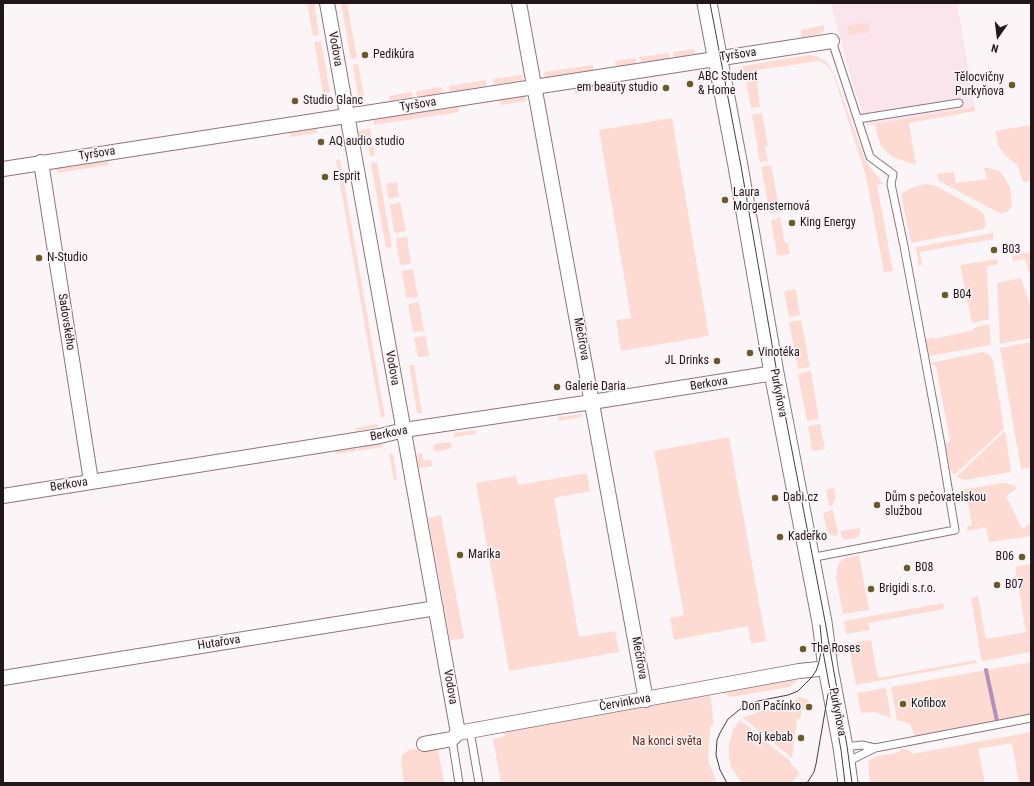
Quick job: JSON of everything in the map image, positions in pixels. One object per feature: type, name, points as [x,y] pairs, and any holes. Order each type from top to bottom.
[{"type":"street","name":"Vodova","points":[[327,3],[460,734]]},
{"type":"street","name":"Mečířova","points":[[519,3],[646,700]]},
{"type":"street","name":"Purkyňova","points":[[707,3],[738,166],[774,373],[810,558],[828,668],[845,755],[848,783]]},
{"type":"street","name":"Tyršova","points":[[3,169],[832,41]]},
{"type":"street","name":"Sadovského","points":[[41,162],[91,482]]},
{"type":"street","name":"Berkova","points":[[3,496],[372,437],[404,430],[774,373]]},
{"type":"street","name":"Hutařova","points":[[3,678],[436,608]]},
{"type":"street","name":"Červinkova","points":[[424,744],[460,734],[776,675],[810,670],[816,671],[828,668]]},
{"type":"lane","points":[[810,558],[955,530],[904,246],[891,184],[893,174],[870,157],[832,41]]},
{"type":"lane","points":[[858,120],[960,103]]},
{"type":"lane","points":[[875,748],[862,745],[845,755],[849,760],[875,748],[1031,718]]},
{"type":"lane","points":[[459,783],[460,734]]},
{"type":"lane","points":[[460,734],[479,783]]},
{"type":"shaded area","points":[[820,3],[957,3],[975,107],[867,126],[851,78],[831,4],[821,5]]},
{"type":"green space","points":[[307,3],[314,3],[319,35],[313,36]]},
{"type":"green space","points":[[341,3],[347,3],[357,58],[351,59]]},
{"type":"green space","points":[[868,22],[870,32],[849,35],[847,26]]},
{"type":"green space","points":[[824,25],[824,31],[821,33],[802,38],[801,30]]},
{"type":"green space","points":[[321,41],[330,92],[323,93],[314,42]]},
{"type":"green space","points":[[694,49],[695,55],[674,58],[673,52]]},
{"type":"green space","points":[[669,53],[670,59],[641,63],[640,57]]},
{"type":"green space","points":[[809,55],[816,56],[827,62],[835,76],[865,160],[883,184],[877,185],[893,271],[884,272],[866,176],[834,76],[827,65],[819,61],[757,70],[760,107],[751,108],[743,66]]},
{"type":"green space","points":[[635,58],[636,64],[616,67],[615,61]]},
{"type":"green space","points":[[358,64],[364,96],[360,97],[358,95],[353,65]]},
{"type":"green space","points":[[593,65],[594,71],[545,78],[544,72]]},
{"type":"green space","points":[[522,75],[523,80],[494,85],[493,79]]},
{"type":"green space","points":[[486,80],[486,86],[450,92],[449,86]]},
{"type":"green space","points":[[597,84],[598,90],[575,94],[574,88]]},
{"type":"green space","points":[[442,87],[443,93],[417,97],[416,91]]},
{"type":"green space","points":[[412,92],[412,97],[390,101],[389,96]]},
{"type":"green space","points":[[525,95],[526,101],[501,105],[499,98]]},
{"type":"green space","points":[[458,105],[459,112],[374,125],[373,118]]},
{"type":"green space","points":[[975,107],[975,111],[909,123],[916,165],[892,157],[881,146],[875,124]]},
{"type":"green space","points":[[762,113],[768,146],[765,146],[768,161],[760,162],[752,115]]},
{"type":"green space","points":[[672,118],[709,336],[621,351],[616,320],[631,318],[599,130]]},
{"type":"green space","points":[[1031,125],[1031,181],[1023,182],[1018,166],[1004,154],[998,145],[995,131]]},
{"type":"green space","points":[[316,127],[317,133],[290,137],[290,131]]},
{"type":"green space","points":[[370,129],[375,155],[370,156],[366,135],[359,136],[359,131]]},
{"type":"green space","points":[[108,159],[108,165],[58,173],[55,167]]},
{"type":"green space","points":[[340,159],[385,417],[381,418],[336,160]]},
{"type":"green space","points":[[377,162],[392,247],[386,248],[371,163]]},
{"type":"green space","points":[[771,165],[780,212],[770,214],[761,167]]},
{"type":"green space","points":[[984,168],[999,171],[1010,187],[1012,206],[1008,211],[1001,214],[939,181],[937,174],[954,172],[956,183],[987,179]]},
{"type":"green space","points":[[397,182],[399,197],[389,199],[386,184]]},
{"type":"green space","points":[[925,184],[936,186],[979,210],[984,215],[986,226],[983,229],[911,243],[901,194],[911,188]]},
{"type":"green space","points":[[400,202],[406,231],[396,233],[394,232],[390,205]]},
{"type":"green space","points":[[777,217],[780,217],[785,243],[788,243],[790,254],[777,256],[771,220],[777,219]]},
{"type":"green space","points":[[993,233],[994,239],[920,252],[922,265],[919,266],[916,247]]},
{"type":"green space","points":[[407,237],[411,264],[402,265],[400,264],[396,240],[397,238]]},
{"type":"green space","points":[[1031,252],[1031,278],[1025,259],[1013,261],[1012,256]]},
{"type":"green space","points":[[997,259],[998,264],[987,266],[989,319],[972,323],[960,265]]},
{"type":"green space","points":[[413,269],[418,297],[408,298],[406,297],[402,273],[403,271]]},
{"type":"green space","points":[[1021,278],[1031,308],[1031,338],[1000,344],[997,283]]},
{"type":"green space","points":[[796,289],[800,315],[789,317],[784,291]]},
{"type":"green space","points":[[419,302],[424,331],[413,332],[408,305]]},
{"type":"green space","points":[[801,320],[810,367],[798,369],[789,322]]},
{"type":"green space","points":[[989,324],[991,345],[929,356],[925,339],[933,337],[933,339],[974,330],[974,328]]},
{"type":"green space","points":[[425,335],[429,356],[418,357],[414,338]]},
{"type":"green space","points":[[1031,342],[1031,468],[1021,469],[1000,348]]},
{"type":"green space","points":[[983,352],[988,354],[993,360],[1004,429],[954,475],[950,469],[945,444],[950,441],[936,366],[930,363]]},
{"type":"green space","points":[[409,365],[414,365],[422,413],[417,413]]},
{"type":"green space","points":[[811,371],[819,419],[807,421],[798,374]]},
{"type":"green space","points":[[583,414],[581,417],[559,421],[558,417]]},
{"type":"green space","points":[[377,424],[378,427],[356,431],[355,428]]},
{"type":"green space","points":[[820,424],[825,449],[812,451],[808,426]]},
{"type":"green space","points":[[475,430],[476,434],[454,437],[454,433]]},
{"type":"green space","points":[[1005,431],[1011,472],[965,480],[956,477]]},
{"type":"green space","points":[[729,437],[766,641],[751,644],[748,626],[674,640],[670,618],[684,615],[654,451]]},
{"type":"green space","points":[[381,443],[382,447],[359,451],[358,448]]},
{"type":"green space","points":[[451,443],[452,448],[437,452],[434,450],[433,447],[435,444]]},
{"type":"green space","points":[[345,448],[346,450],[356,448],[357,451],[336,454],[335,450]]},
{"type":"green space","points":[[422,453],[423,461],[431,459],[432,466],[419,468],[417,454]]},
{"type":"green space","points":[[389,454],[393,454],[397,479],[394,480]]},
{"type":"green space","points":[[587,473],[590,491],[554,498],[579,637],[615,631],[619,652],[509,671],[476,483],[516,476],[518,485]]},
{"type":"green space","points":[[1004,483],[1014,485],[1017,488],[1006,496],[1022,529],[1031,523],[1031,536],[989,542],[986,527],[968,531],[967,527],[972,525],[967,498],[962,499],[962,492],[965,489]]},
{"type":"green space","points":[[834,488],[836,499],[834,500],[832,506],[829,506],[826,490]]},
{"type":"green space","points":[[832,510],[838,532],[835,536],[831,535],[827,531],[823,513]]},
{"type":"green space","points":[[441,515],[464,638],[450,640],[428,518]]},
{"type":"green space","points":[[860,528],[860,534],[856,538],[845,540],[842,538],[840,531]]},
{"type":"green space","points":[[859,555],[869,610],[843,614],[836,577],[837,569],[839,563],[843,559]]},
{"type":"green space","points":[[1031,564],[1031,652],[983,661],[981,659],[971,598],[978,596],[986,639],[1026,632],[1015,567]]},
{"type":"green space","points":[[943,603],[944,609],[868,623],[870,630],[846,634],[844,621]]},
{"type":"green space","points":[[871,640],[878,678],[976,660],[976,663],[856,685],[848,644]]},
{"type":"green space","points":[[1031,662],[1031,714],[915,736],[910,724],[897,720],[891,687]]},
{"type":"green space","points":[[800,677],[789,687],[731,697],[724,691]]},
{"type":"green space","points":[[886,688],[891,718],[875,712],[861,713],[857,693]]},
{"type":"green space","name":"Na konci světa","points":[[710,693],[714,724],[710,727],[708,760],[717,783],[501,783],[493,739],[505,736],[504,731]]},
{"type":"green space","points":[[799,697],[807,699],[810,705],[807,705],[806,709],[802,710],[800,719],[797,719],[792,758],[743,718],[760,711],[783,707],[792,703]]},
{"type":"green space","points":[[740,720],[791,762],[791,764],[800,773],[791,783],[742,783],[731,767],[729,756],[729,745],[733,730]]},
{"type":"green space","points":[[1031,732],[1031,783],[1019,783],[1012,743],[978,749],[985,783],[870,783],[868,762],[878,756],[897,753],[901,749],[909,750],[912,754]]},
{"type":"green space","points":[[435,747],[438,750],[444,783],[404,783],[401,763],[402,755],[409,750]]},
{"type":"waterway","points":[[986,670],[997,721]]},
{"type":"tram line","points":[[710,3],[741,166],[777,373],[825,621],[852,783]]},
{"type":"tram line","points":[[820,625],[822,646],[841,750],[845,783]]},
{"type":"tram line","points":[[727,783],[720,770],[716,755],[717,740],[728,719],[744,706],[798,691],[816,671],[821,652]]},
{"type":"tram line","points":[[807,783],[814,772],[816,764],[828,694]]},
{"type":"place","name":"Pedikúra","points":[[365,55]]},
{"type":"place","name":"ABC Student & Home","points":[[690,84]]},
{"type":"place","name":"Tělocvičny Purkyňova","points":[[1012,85]]},
{"type":"place","name":"em beauty studio","points":[[666,88]]},
{"type":"place","name":"Studio Glanc","points":[[295,101]]},
{"type":"place","name":"AQ audio studio","points":[[321,142]]},
{"type":"place","name":"Esprit","points":[[325,177]]},
{"type":"place","name":"Laura Morgensternová","points":[[725,200]]},
{"type":"place","name":"King Energy","points":[[792,223]]},
{"type":"place","name":"B03","points":[[994,250]]},
{"type":"place","name":"N-Studio","points":[[39,258]]},
{"type":"place","name":"B04","points":[[945,295]]},
{"type":"place","name":"Vinotéka","points":[[750,353]]},
{"type":"place","name":"JL Drinks","points":[[717,361]]},
{"type":"place","name":"Galerie Daria","points":[[557,387]]},
{"type":"place","name":"Dabi.cz","points":[[775,498]]},
{"type":"place","name":"Dům s pečovatelskou službou","points":[[877,505]]},
{"type":"place","name":"Kadeřko","points":[[780,537]]},
{"type":"place","name":"Marika","points":[[460,555]]},
{"type":"place","name":"B06","points":[[1022,557]]},
{"type":"place","name":"B08","points":[[907,568]]},
{"type":"place","name":"B07","points":[[997,585]]},
{"type":"place","name":"Brigidi s.r.o.","points":[[871,589]]},
{"type":"place","name":"The Roses","points":[[803,649]]},
{"type":"place","name":"Kofibox","points":[[903,704]]},
{"type":"place","name":"Don Pačínko","points":[[809,707]]},
{"type":"place","name":"Roj kebab","points":[[801,738]]}]
